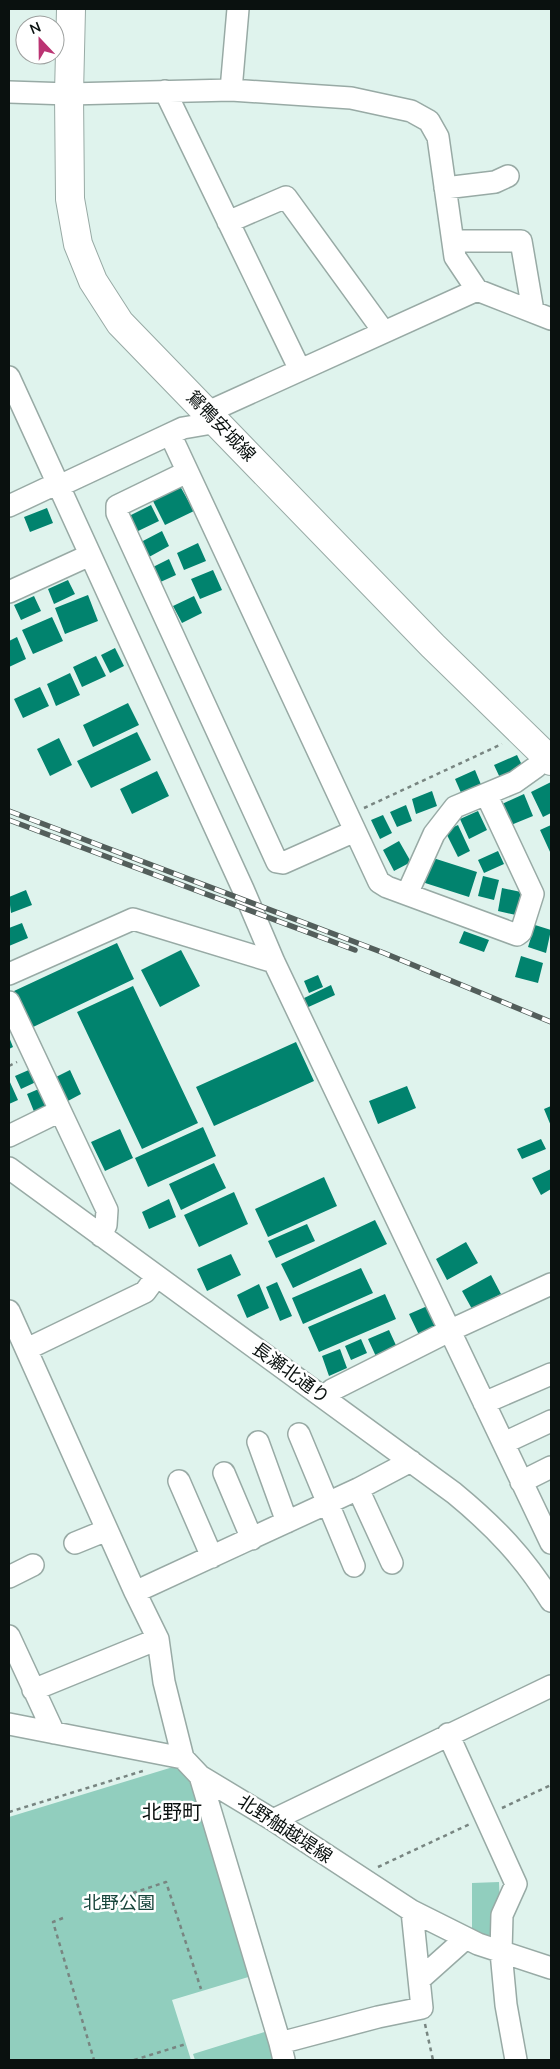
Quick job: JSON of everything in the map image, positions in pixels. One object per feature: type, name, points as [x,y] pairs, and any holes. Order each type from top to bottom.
[{"type":"main road","name":"鴛鴨安城線","points":[[71,9],[69,94],[70,199],[78,244],[93,281],[120,323],[433,646],[549,758]]},
{"type":"street","points":[[231,90],[238,9]]},
{"type":"street","points":[[9,92],[69,94],[231,90],[351,98],[411,111],[429,121],[438,137],[455,257],[477,290],[542,315]]},
{"type":"street","points":[[165,91],[300,370]]},
{"type":"street","points":[[446,188],[495,182],[508,176]]},
{"type":"street","points":[[228,222],[286,197],[384,332]]},
{"type":"street","points":[[452,241],[521,241],[542,315]]},
{"type":"street","points":[[9,506],[183,428],[213,417],[300,370],[477,290]]},
{"type":"street","points":[[9,377],[244,889],[274,962],[551,1542]]},
{"type":"street","points":[[170,434],[379,882],[517,935],[521,932],[533,894],[486,794]]},
{"type":"street","points":[[187,472],[117,506],[116,513],[277,862],[283,864],[352,823]]},
{"type":"street","points":[[9,592],[90,555]]},
{"type":"street","points":[[407,894],[434,834],[455,807],[515,782],[549,758]]},
{"type":"street","points":[[9,974],[132,919],[274,962]]},
{"type":"street","points":[[9,1002],[107,1210],[106,1225],[101,1236]]},
{"type":"street","points":[[9,1136],[60,1111]]},
{"type":"street","name":"長瀬北通り","points":[[9,1168],[156,1277],[411,1461],[489,1522],[530,1568],[551,1601]]},
{"type":"street","points":[[27,1349],[145,1292],[156,1277]]},
{"type":"street","points":[[323,1397],[332,1390],[451,1330],[551,1284]]},
{"type":"street","points":[[9,1311],[134,1592],[158,1639],[164,1682],[183,1758],[9,1724]]},
{"type":"street","points":[[484,1403],[551,1374]]},
{"type":"street","points":[[504,1443],[551,1421]]},
{"type":"street","points":[[299,1434],[354,1566]]},
{"type":"street","points":[[258,1442],[287,1522]]},
{"type":"street","points":[[134,1592],[327,1504],[411,1461]]},
{"type":"street","points":[[521,1482],[551,1468]]},
{"type":"street","points":[[224,1473],[252,1539]]},
{"type":"street","points":[[179,1481],[212,1557]]},
{"type":"street","points":[[358,1489],[392,1563]]},
{"type":"street","points":[[75,1543],[107,1530]]},
{"type":"street","points":[[9,1577],[33,1565]]},
{"type":"street","points":[[9,1636],[54,1733]]},
{"type":"street","points":[[33,1690],[158,1639]]},
{"type":"street","points":[[273,1820],[551,1686]]},
{"type":"street","points":[[448,1734],[516,1884],[502,1915],[500,1952],[506,2005],[516,2060]]},
{"type":"street","name":"北野舳越堤線","points":[[183,1758],[200,1776],[273,1820],[412,1911],[466,1938],[500,1952],[551,1968]]},
{"type":"street","points":[[200,1776],[282,2051],[378,2017],[422,2008],[412,1911]]},
{"type":"street","points":[[419,1980],[466,1938]]},
{"type":"path","points":[[352,823],[524,733]]},
{"type":"path","points":[[9,1812],[149,1769]]},
{"type":"path","points":[[499,1810],[551,1785]]},
{"type":"path","points":[[358,1876],[472,1822]]},
{"type":"path","points":[[133,1893],[166,1882],[201,1989]]},
{"type":"path","points":[[63,1918],[53,1922],[94,2060]]},
{"type":"path","points":[[422,2008],[433,2060]]},
{"type":"path","points":[[134,2060],[186,2044]]},
{"type":"path","points":[[150,2056],[151,2060]]},
{"type":"green space","name":"北野公園","points":[[173,1767],[186,1768],[196,1781],[255,1975],[172,2000],[191,2060],[9,2060],[9,1817]]},
{"type":"green space","points":[[499,1882],[500,1908],[506,1948],[472,1934],[472,1883]]},
{"type":"green space","points":[[271,2030],[280,2060],[195,2060],[193,2054]]},
{"type":"building","points":[[180,486],[194,511],[165,525],[153,501]]},
{"type":"building","points":[[151,505],[159,521],[136,532],[129,516]]},
{"type":"building","points":[[47,508],[53,523],[30,532],[24,517]]},
{"type":"building","points":[[162,531],[169,546],[149,557],[141,542]]},
{"type":"building","points":[[198,543],[206,561],[184,570],[177,553]]},
{"type":"building","points":[[169,559],[176,575],[156,584],[149,569]]},
{"type":"building","points":[[213,570],[222,590],[200,599],[191,579]]},
{"type":"building","points":[[68,580],[75,594],[54,604],[48,589]]},
{"type":"building","points":[[88,595],[98,621],[65,634],[55,608]]},
{"type":"building","points":[[34,596],[41,611],[21,620],[14,605]]},
{"type":"building","points":[[194,596],[202,613],[182,623],[173,606]]},
{"type":"building","points":[[52,617],[63,641],[33,654],[22,630]]},
{"type":"building","points":[[17,637],[26,659],[9,667],[9,641]]},
{"type":"building","points":[[115,648],[124,666],[110,673],[101,655]]},
{"type":"building","points":[[96,656],[106,676],[82,687],[73,667]]},
{"type":"building","points":[[70,673],[80,695],[56,706],[47,684]]},
{"type":"building","points":[[40,687],[49,706],[23,718],[14,699]]},
{"type":"building","points":[[128,703],[139,725],[93,747],[83,725]]},
{"type":"building","points":[[137,732],[151,760],[91,788],[77,761]]},
{"type":"building","points":[[59,738],[72,765],[50,776],[37,749]]},
{"type":"building","points":[[517,755],[524,769],[501,780],[494,765]]},
{"type":"building","points":[[475,770],[482,787],[462,795],[455,779]]},
{"type":"building","points":[[157,771],[169,796],[132,814],[120,789]]},
{"type":"building","points":[[551,782],[551,813],[543,817],[531,792]]},
{"type":"building","points":[[432,791],[437,806],[416,814],[412,799]]},
{"type":"building","points":[[524,794],[533,816],[511,825],[502,804]]},
{"type":"building","points":[[406,805],[412,821],[397,827],[390,812]]},
{"type":"building","points":[[478,811],[487,830],[469,839],[460,819]]},
{"type":"building","points":[[383,815],[392,833],[380,839],[371,820]]},
{"type":"building","points":[[458,825],[470,851],[458,857],[445,831]]},
{"type":"building","points":[[551,825],[551,854],[540,830]]},
{"type":"building","points":[[399,841],[411,862],[394,871],[383,850]]},
{"type":"building","points":[[498,851],[504,864],[484,873],[478,860]]},
{"type":"building","points":[[430,857],[477,872],[469,897],[422,882]]},
{"type":"building","points":[[483,876],[499,880],[494,900],[478,896]]},
{"type":"building","points":[[502,888],[521,892],[516,915],[498,911]]},
{"type":"building","points":[[26,890],[32,905],[11,913],[9,897]]},
{"type":"building","points":[[22,923],[28,938],[9,946],[9,928]]},
{"type":"building","points":[[535,925],[551,930],[546,953],[528,947]]},
{"type":"building","points":[[464,931],[489,940],[484,952],[459,943]]},
{"type":"building","points":[[117,943],[134,979],[31,1028],[14,991]]},
{"type":"building","points":[[181,950],[200,986],[160,1007],[141,970]]},
{"type":"building","points":[[521,956],[543,963],[538,983],[515,977]]},
{"type":"building","points":[[318,975],[323,987],[309,993],[304,981]]},
{"type":"building","points":[[331,985],[335,995],[304,1009],[300,1000]]},
{"type":"building","points":[[133,986],[198,1123],[142,1149],[77,1012]]},
{"type":"building","points":[[9,1037],[13,1047],[9,1049]]},
{"type":"building","points":[[296,1042],[314,1081],[214,1126],[196,1087]]},
{"type":"building","points":[[31,1069],[36,1082],[21,1089],[15,1076]]},
{"type":"building","points":[[70,1070],[81,1094],[66,1102],[54,1078]]},
{"type":"building","points":[[9,1080],[18,1100],[9,1104]]},
{"type":"building","points":[[407,1086],[416,1108],[378,1124],[369,1101]]},
{"type":"building","points":[[41,1088],[49,1108],[35,1114],[27,1094]]},
{"type":"building","points":[[551,1106],[551,1126],[544,1109]]},
{"type":"building","points":[[203,1127],[216,1156],[148,1187],[135,1158]]},
{"type":"building","points":[[120,1129],[133,1158],[105,1171],[91,1142]]},
{"type":"building","points":[[541,1139],[546,1149],[522,1159],[517,1149]]},
{"type":"building","points":[[214,1163],[226,1188],[181,1210],[169,1184]]},
{"type":"building","points":[[551,1169],[551,1189],[541,1195],[532,1178]]},
{"type":"building","points":[[324,1177],[337,1206],[268,1237],[255,1209]]},
{"type":"building","points":[[234,1192],[248,1224],[199,1247],[184,1215]]},
{"type":"building","points":[[169,1199],[176,1217],[149,1229],[142,1212]]},
{"type":"building","points":[[375,1220],[387,1244],[293,1288],[281,1264]]},
{"type":"building","points":[[307,1224],[315,1241],[276,1258],[268,1241]]},
{"type":"building","points":[[466,1242],[478,1263],[447,1280],[436,1259]]},
{"type":"building","points":[[231,1254],[241,1275],[207,1291],[197,1269]]},
{"type":"building","points":[[361,1268],[373,1293],[303,1324],[292,1298]]},
{"type":"building","points":[[491,1275],[501,1294],[472,1309],[462,1291]]},
{"type":"building","points":[[277,1282],[292,1316],[280,1321],[266,1287]]},
{"type":"building","points":[[259,1284],[269,1308],[247,1318],[237,1295]]},
{"type":"building","points":[[385,1294],[396,1319],[319,1352],[308,1327]]},
{"type":"building","points":[[432,1304],[442,1324],[419,1335],[409,1314]]},
{"type":"building","points":[[389,1330],[400,1354],[379,1363],[368,1339]]},
{"type":"building","points":[[361,1339],[367,1353],[351,1360],[345,1346]]},
{"type":"building","points":[[340,1349],[347,1368],[329,1376],[322,1356]]},
{"type":"railway","points":[[9,811],[384,953],[551,1022]]},
{"type":"railway","points":[[9,820],[355,950]]},
{"type":"district","name":"北野町","points":[[172,1812]]}]
